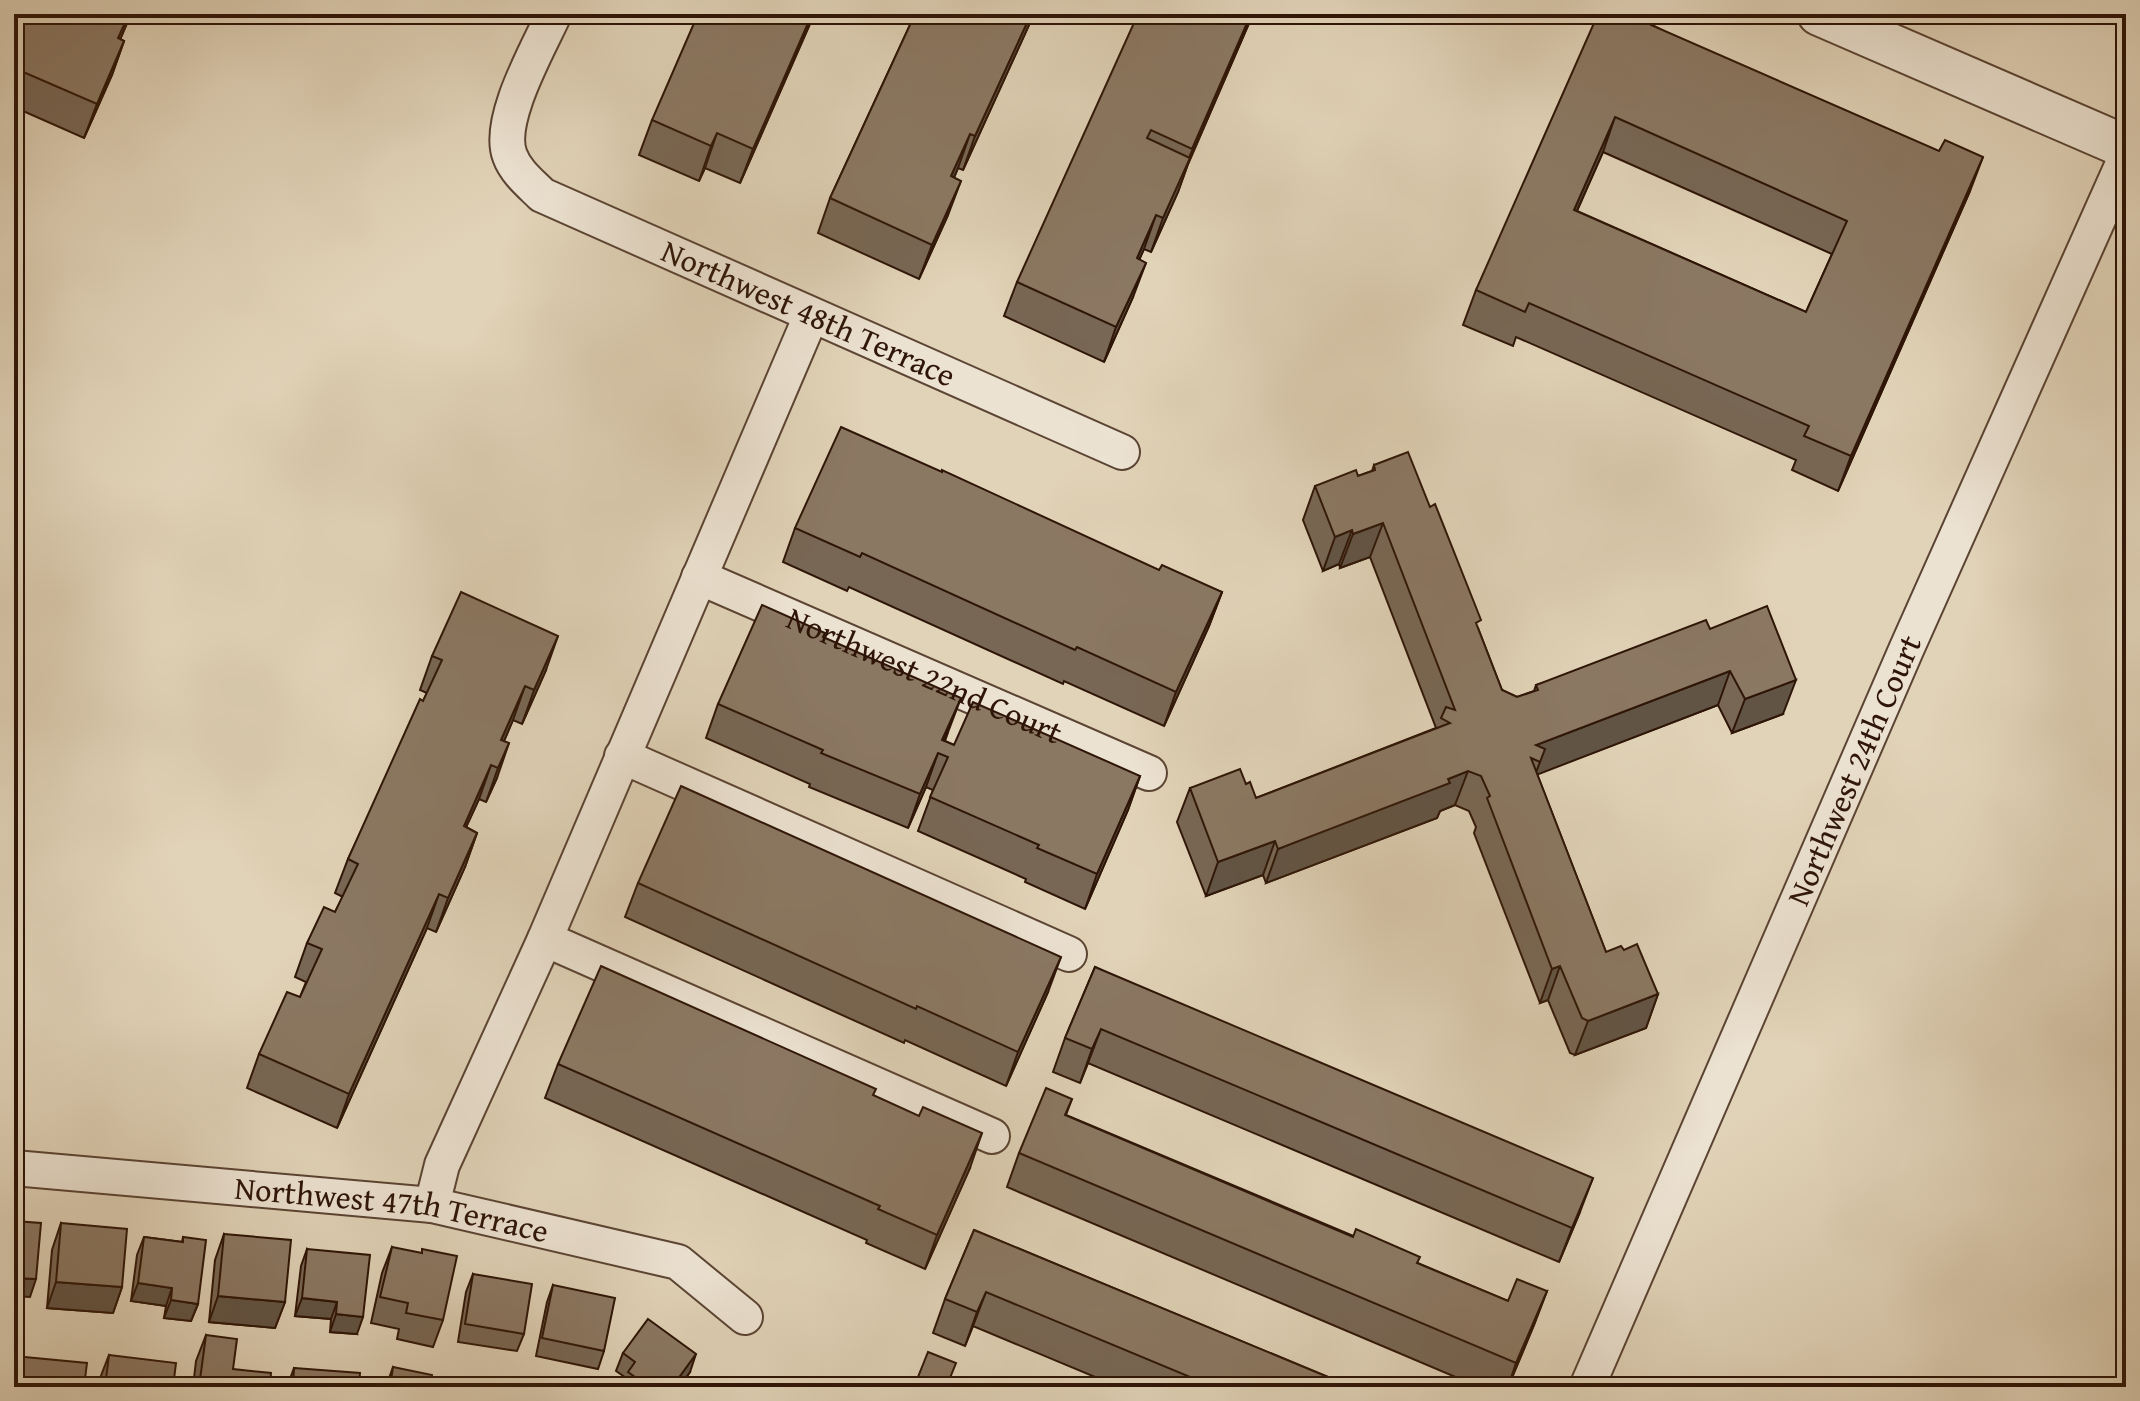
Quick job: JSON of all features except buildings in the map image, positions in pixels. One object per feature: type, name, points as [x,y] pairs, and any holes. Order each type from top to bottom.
[{"type":"street","name":"Northwest 48th Terrace","points":[[554,14],[515,104],[508,131],[509,154],[522,176],[542,195],[1122,452]]},
{"type":"street","points":[[1819,14],[2126,147]]},
{"type":"street","name":"Northwest 24th Court","points":[[1587,1387],[1906,650],[2126,157]]},
{"type":"street","points":[[432,1205],[442,1165],[545,939],[811,316]]},
{"type":"street","name":"Northwest 22nd Court","points":[[699,577],[1149,773]]},
{"type":"street","points":[[622,756],[1069,954]]},
{"type":"street","points":[[545,939],[992,1136]]},
{"type":"street","name":"Northwest 47th Terrace","points":[[14,1168],[432,1205],[678,1262],[745,1317]]}]
